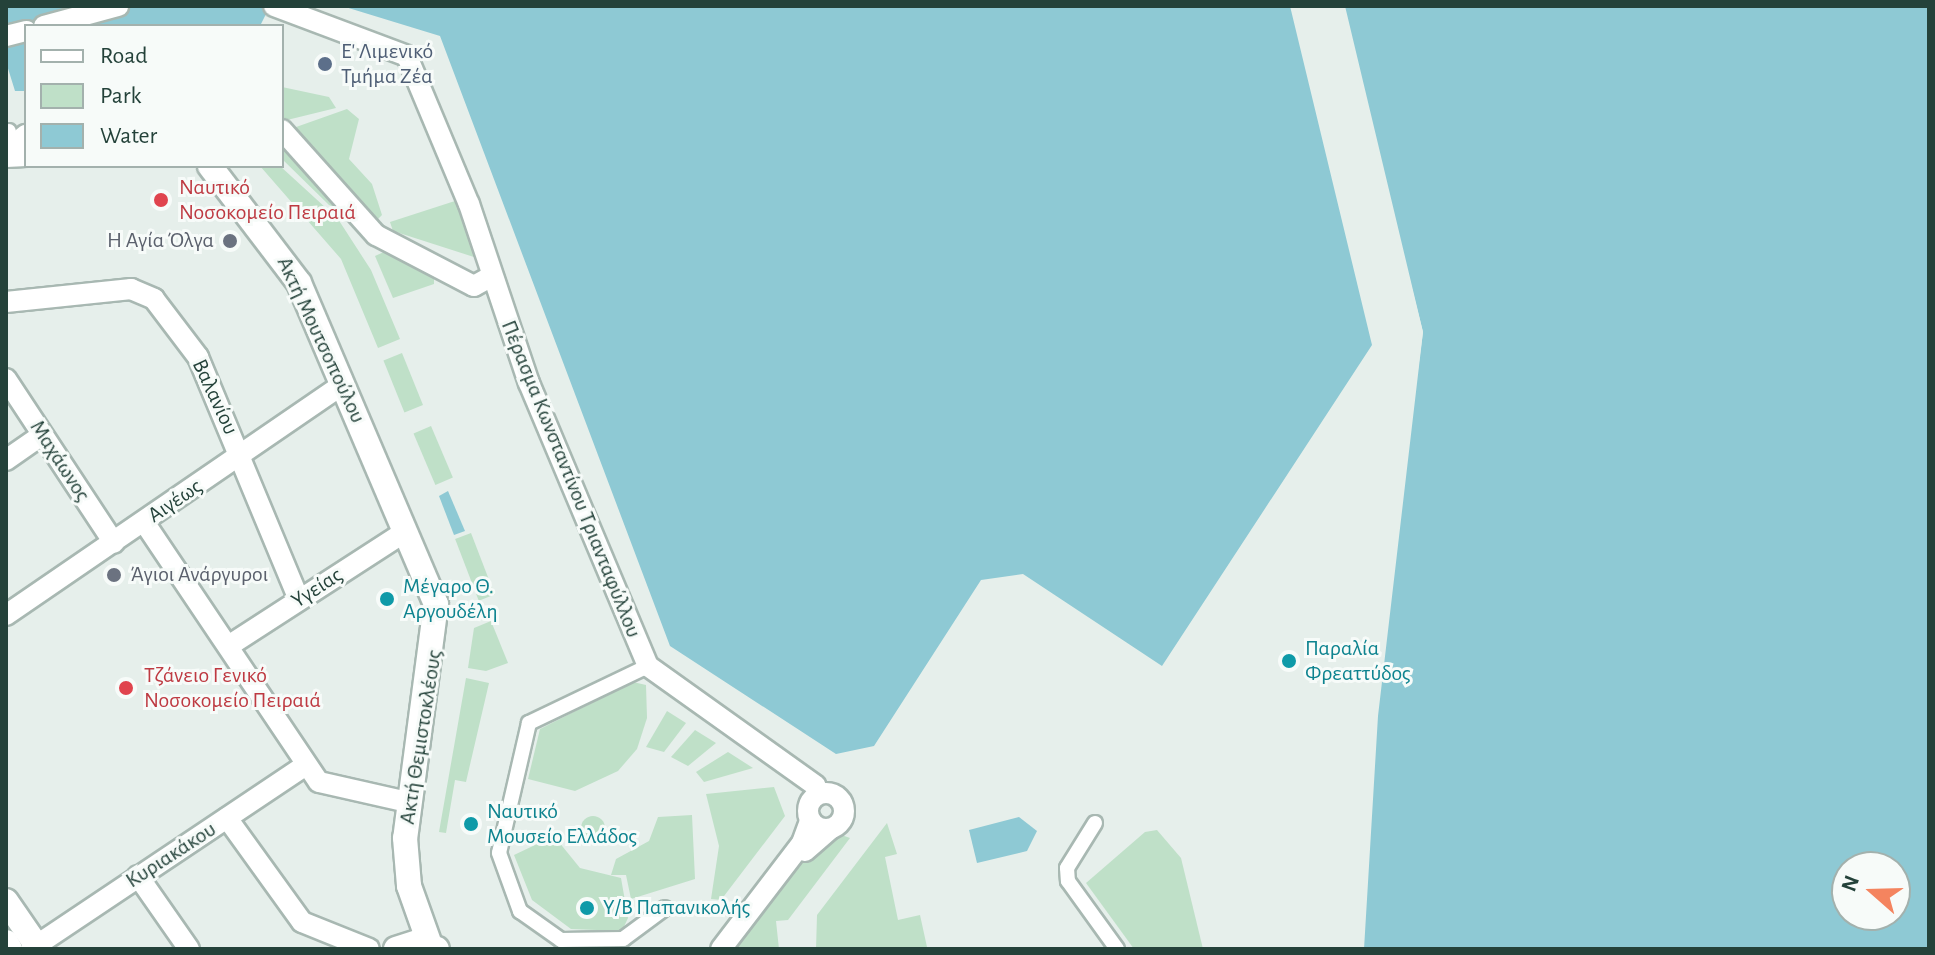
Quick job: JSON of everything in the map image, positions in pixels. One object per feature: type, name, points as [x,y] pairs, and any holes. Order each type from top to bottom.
[{"type":"main road","name":"Ακτή Μουτσοπούλου","points":[[212,168],[285,257],[405,532]]},
{"type":"main road","name":"Ακτή Θεμιστοκλέους","points":[[405,532],[439,622],[408,802],[406,872],[433,947]]},
{"type":"main road","points":[[6,901],[36,948]]},
{"type":"main road","points":[[6,942],[10,949]]},
{"type":"main road","points":[[396,949],[433,947]]},
{"type":"street","points":[[51,24],[118,6]]},
{"type":"street","name":"Πέρασμα Κωνσταντίνου Τριανταφύλλου","points":[[276,6],[407,56],[611,590],[648,666],[816,786]]},
{"type":"street","points":[[284,132],[365,226],[474,286],[492,276]]},
{"type":"street","name":"Βαλανίου","points":[[6,302],[127,289],[148,294],[198,357],[242,455],[299,600]]},
{"type":"street","name":"Μαχάωνος","points":[[6,379],[114,543]]},
{"type":"street","name":"Αιγέως","points":[[6,615],[342,385]]},
{"type":"street","points":[[6,460],[42,435]]},
{"type":"street","points":[[144,522],[230,645],[306,765],[330,788],[408,802]]},
{"type":"street","name":"Υγείας","points":[[230,645],[405,532]]},
{"type":"street","points":[[648,666],[529,723],[499,853],[520,911],[561,940],[623,939],[665,908]]},
{"type":"street","name":"Κυριακάκου","points":[[36,948],[306,765]]},
{"type":"street","points":[[721,949],[802,843],[814,797],[835,795],[845,810],[829,830],[814,838],[729,949]]},
{"type":"street","points":[[227,818],[302,922],[369,949]]},
{"type":"street","points":[[810,821],[829,830]]},
{"type":"street","points":[[1095,823],[1067,868],[1068,881],[1117,949]]},
{"type":"street","points":[[138,876],[189,949]]},
{"type":"green space","points":[[284,87],[329,97],[336,108],[284,121]]},
{"type":"green space","points":[[347,109],[359,119],[349,159],[372,184],[382,215],[375,222],[329,205],[284,161],[284,131]]},
{"type":"green space","points":[[262,168],[282,168],[338,219],[371,270],[400,339],[378,348],[341,259]]},
{"type":"green space","points":[[458,200],[477,258],[393,231],[390,222]]},
{"type":"green space","points":[[386,251],[434,272],[434,284],[393,298],[375,256]]},
{"type":"green space","points":[[402,353],[423,405],[404,412],[383,360]]},
{"type":"green space","points":[[431,426],[453,478],[435,485],[414,433]]},
{"type":"green space","points":[[471,533],[495,595],[479,601],[455,539]]},
{"type":"green space","points":[[491,621],[508,663],[486,671],[468,668],[474,628]]},
{"type":"green space","points":[[466,678],[489,683],[466,782],[455,780],[446,833],[439,832]]},
{"type":"green space","points":[[633,682],[646,685],[647,718],[637,749],[618,771],[575,791],[528,779],[540,729]]},
{"type":"green space","points":[[667,711],[686,723],[664,752],[646,747]]},
{"type":"green space","points":[[695,730],[716,743],[688,766],[671,757]]},
{"type":"green space","points":[[728,752],[753,768],[704,782],[696,772]]},
{"type":"green space","points":[[774,787],[785,816],[721,900],[711,899],[719,846],[706,794]]},
{"type":"green space","points":[[692,815],[695,879],[631,899],[626,875],[611,875],[616,859],[649,841],[658,817]]},
{"type":"green space","points":[[593,816],[601,820],[605,828],[601,836],[593,840],[585,836],[581,828],[585,820]]},
{"type":"green space","points":[[887,823],[897,854],[885,857],[898,920],[920,915],[927,947],[939,949],[816,949],[817,915]]},
{"type":"green space","points":[[1157,830],[1181,858],[1203,949],[1134,949],[1086,883],[1145,832]]},
{"type":"green space","points":[[836,833],[850,838],[788,920],[776,921],[779,949],[736,949],[817,840]]},
{"type":"green space","points":[[554,836],[580,868],[621,878],[628,918],[622,931],[571,929],[532,900],[514,855]]},
{"type":"water","points":[[6,6],[270,6],[261,24],[24,24],[24,91],[15,91],[6,62]]},
{"type":"water","points":[[342,6],[1290,6],[1372,345],[1162,666],[1023,574],[981,580],[874,746],[836,754],[670,646],[440,36]]},
{"type":"water","points":[[1345,6],[1929,6],[1929,949],[1364,949],[1378,716],[1423,332]]},
{"type":"water","points":[[448,491],[465,531],[454,535],[439,496]]},
{"type":"water","points":[[1019,817],[1037,831],[1027,851],[977,863],[969,830]]},
{"type":"pier","points":[[1341,6],[1423,332],[1418,370],[1419,332]]},
{"type":"place","name":"Ε' Λιμενικό Τμήμα Ζέα","points":[[325,64]]},
{"type":"place","name":"Ναυτικό Νοσοκομείο Πειραιά","points":[[161,200]]},
{"type":"place","name":"Η Αγία Όλγα","points":[[230,241]]},
{"type":"place","name":"Άγιοι Ανάργυροι","points":[[114,575]]},
{"type":"place","name":"Μέγαρο Θ. Αργουδέλη","points":[[387,599]]},
{"type":"place","name":"Παραλία Φρεαττύδος","points":[[1289,661]]},
{"type":"place","name":"Τζάνειο Γενικό Νοσοκομείο Πειραιά","points":[[126,688]]},
{"type":"place","name":"Ναυτικό Μουσείο Ελλάδος","points":[[471,824]]},
{"type":"place","name":"Υ/Β Παπανικολής","points":[[587,908]]}]
